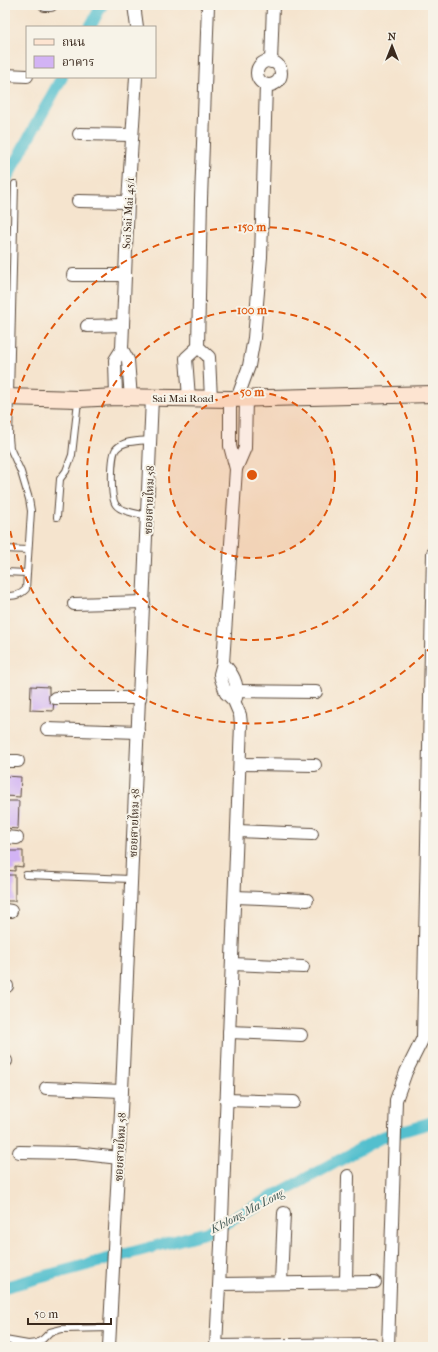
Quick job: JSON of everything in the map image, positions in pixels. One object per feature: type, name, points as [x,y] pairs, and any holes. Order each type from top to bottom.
[{"type":"main road","name":"Sai Mai Road","points":[[8,397],[78,399],[211,399],[433,394]]},
{"type":"street","points":[[45,5],[51,5]]},
{"type":"street","points":[[134,5],[137,26]]},
{"type":"street","points":[[208,5],[201,199],[198,347],[209,358],[211,399]]},
{"type":"street","points":[[273,5],[271,62],[263,63],[257,69],[260,81],[266,85],[261,257],[254,338],[249,366],[237,398],[230,446],[236,469],[223,663],[220,674],[221,679],[232,695],[241,719],[220,1284],[216,1346],[372,1344]]},
{"type":"street","points":[[5,75],[26,76]]},
{"type":"street","name":"Soi Sai Mai 45/1","points":[[124,398],[115,360],[122,350],[128,202],[136,78]]},
{"type":"street","points":[[79,134],[132,135]]},
{"type":"street","points":[[78,201],[128,202]]},
{"type":"street","points":[[73,275],[126,275]]},
{"type":"street","points":[[88,326],[123,325]]},
{"type":"street","points":[[189,398],[186,358],[198,347]]},
{"type":"street","name":"ซอยสายไหม 58","points":[[109,1347],[115,1248],[140,698],[152,398]]},
{"type":"street","points":[[388,1347],[396,1100],[406,1072],[424,1038],[433,553]]},
{"type":"street","points":[[74,604],[144,602]]},
{"type":"street","points":[[232,695],[316,692]]},
{"type":"street","points":[[55,698],[140,698]]},
{"type":"street","points":[[47,729],[138,732]]},
{"type":"street","points":[[5,760],[18,761]]},
{"type":"street","points":[[240,764],[315,765]]},
{"type":"street","points":[[238,831],[312,834]]},
{"type":"street","points":[[235,898],[307,900]]},
{"type":"street","points":[[232,964],[303,967]]},
{"type":"street","points":[[229,1032],[301,1035]]},
{"type":"street","points":[[46,1088],[122,1091]]},
{"type":"street","points":[[226,1100],[294,1102]]},
{"type":"street","points":[[19,1152],[75,1153],[119,1158]]},
{"type":"street","points":[[346,1282],[348,1176]]},
{"type":"street","points":[[281,1282],[284,1213]]},
{"type":"street","points":[[220,1284],[281,1282],[375,1282]]},
{"type":"lane","points":[[5,596],[14,596],[26,590],[27,550],[31,512],[29,498],[21,472],[10,448],[9,437],[8,397],[15,184]]},
{"type":"lane","points":[[57,517],[60,479],[66,471],[72,455],[78,399]]},
{"type":"lane","points":[[148,516],[122,510],[116,506],[113,498],[113,455],[116,448],[123,444],[151,440]]},
{"type":"lane","points":[[5,549],[27,550]]},
{"type":"lane","points":[[5,572],[26,573]]},
{"type":"lane","points":[[26,875],[131,879]]},
{"type":"lane","points":[[5,1340],[37,1343],[50,1332],[62,1329],[110,1328]]},
{"type":"building","points":[[31,686],[49,687],[49,699],[54,700],[53,711],[30,710]]},
{"type":"building","points":[[5,776],[21,777],[20,797],[5,796]]},
{"type":"building","points":[[5,801],[19,801],[18,829],[5,828]]},
{"type":"building","points":[[5,851],[23,851],[23,867],[15,866],[15,871],[5,870]]},
{"type":"building","points":[[5,875],[15,875],[15,901],[5,901]]},
{"type":"waterway","points":[[91,26],[102,5]]},
{"type":"waterway","points":[[5,181],[61,78]]},
{"type":"waterway","name":"Khlong Ma Long","points":[[5,1287],[208,1232],[382,1137],[433,1122]]}]
